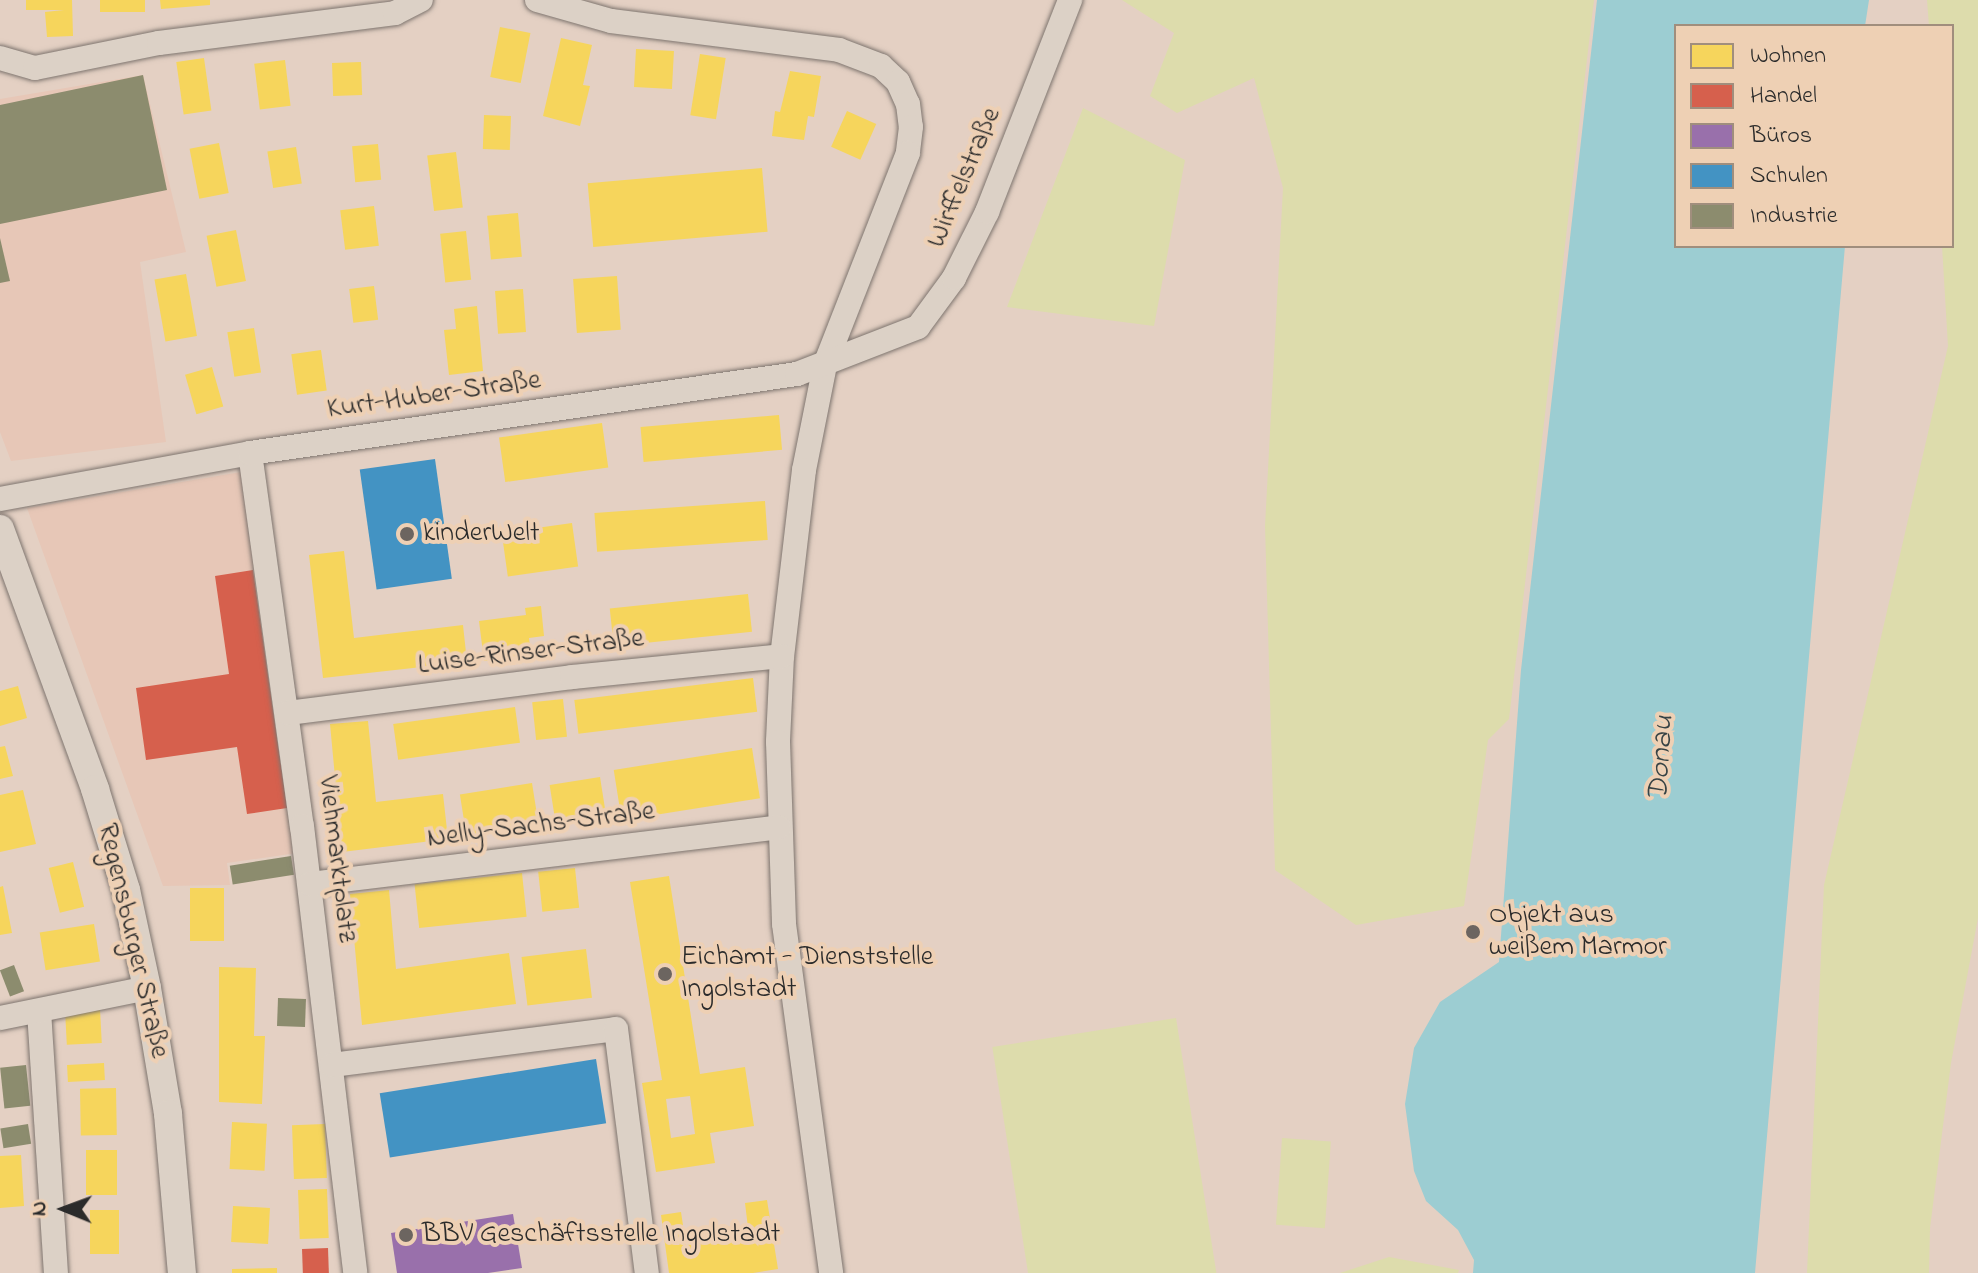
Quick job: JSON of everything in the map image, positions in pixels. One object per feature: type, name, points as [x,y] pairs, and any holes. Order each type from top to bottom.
[{"type":"street","points":[[0,58],[35,68],[173,40],[395,13],[421,0]]},
{"type":"street","points":[[537,0],[611,21],[839,50],[881,66],[898,82],[908,104],[911,127],[908,153],[825,365],[804,470],[782,656],[779,827],[784,924],[831,1273]]},
{"type":"street","name":"Wirffelstraße","points":[[874,345],[918,327],[954,278],[987,212],[1070,0]]},
{"type":"street","name":"Kurt-Huber-Straße","points":[[0,499],[250,453],[797,374],[874,345]]},
{"type":"street","name":"Viehmarktplatz","points":[[250,453],[310,884],[355,1273]]},
{"type":"street","name":"Regensburger Straße","points":[[0,529],[110,834],[147,988],[168,1114],[182,1273]]},
{"type":"street","name":"Luise-Rinser-Straße","points":[[288,713],[572,677],[782,656]]},
{"type":"street","name":"Nelly-Sachs-Straße","points":[[310,884],[779,827]]},
{"type":"street","points":[[0,1018],[147,988]]},
{"type":"street","points":[[39,1011],[56,1273]]},
{"type":"street","points":[[332,1065],[616,1029],[647,1273]]},
{"type":"shaded area","points":[[143,75],[186,252],[140,262],[166,442],[11,461],[0,432],[0,99]]},
{"type":"shaded area","points":[[241,472],[297,853],[227,863],[230,885],[163,886],[27,508]]},
{"type":"green space","points":[[1122,0],[1594,0],[1509,719],[1488,740],[1464,906],[1356,925],[1275,870],[1265,526],[1283,188],[1254,78],[1177,113],[1150,96],[1174,33]]},
{"type":"green space","points":[[1927,0],[1978,0],[1978,918],[1951,1063],[1930,1228],[1929,1273],[1807,1273],[1824,885],[1948,346],[1942,248],[1954,248],[1954,24],[1929,24]]},
{"type":"green space","points":[[1083,108],[1185,160],[1154,326],[1007,307]]},
{"type":"green space","points":[[1176,1018],[1216,1273],[1028,1273],[992,1047]]},
{"type":"green space","points":[[1282,1138],[1331,1141],[1325,1228],[1276,1225]]},
{"type":"green space","points":[[1389,1257],[1459,1270],[1458,1273],[1340,1273]]},
{"type":"water","name":"Donau","points":[[1597,0],[1869,0],[1865,24],[1674,24],[1674,248],[1845,248],[1755,1273],[1473,1273],[1474,1260],[1458,1230],[1426,1201],[1414,1171],[1405,1104],[1414,1048],[1440,1002],[1499,962],[1521,670]]},
{"type":"building: Wohnen","points":[[26,0],[72,0],[73,36],[47,37],[45,12],[64,10],[26,10]]},
{"type":"building: Wohnen","points":[[100,0],[145,0],[145,12],[100,12]]},
{"type":"building: Wohnen","points":[[160,0],[210,0],[210,5],[161,9]]},
{"type":"building: Wohnen","points":[[500,27],[530,33],[521,83],[490,77]]},
{"type":"building: Wohnen","points":[[561,38],[592,45],[583,85],[590,86],[580,126],[543,116]]},
{"type":"building: Wohnen","points":[[636,49],[674,51],[672,89],[634,87]]},
{"type":"building: Wohnen","points":[[700,54],[726,58],[716,119],[690,115]]},
{"type":"building: Wohnen","points":[[204,58],[211,110],[184,114],[176,62]]},
{"type":"building: Wohnen","points":[[285,60],[291,106],[260,109],[254,64]]},
{"type":"building: Wohnen","points":[[361,62],[362,95],[333,96],[332,63]]},
{"type":"building: Wohnen","points":[[790,71],[821,76],[814,117],[808,116],[804,140],[772,136],[775,111],[780,112]]},
{"type":"building: Wohnen","points":[[847,111],[876,124],[860,160],[831,147]]},
{"type":"building: Wohnen","points":[[484,115],[511,116],[510,150],[483,149]]},
{"type":"building: Wohnen","points":[[219,143],[229,193],[199,199],[190,149]]},
{"type":"building: Wohnen","points":[[378,144],[381,180],[355,182],[352,146]]},
{"type":"building: Wohnen","points":[[296,147],[302,184],[273,188],[267,152]]},
{"type":"building: Wohnen","points":[[456,152],[463,208],[434,211],[427,156]]},
{"type":"building: Wohnen","points":[[762,168],[768,232],[593,247],[588,183]]},
{"type":"building: Wohnen","points":[[374,206],[379,246],[345,250],[340,210]]},
{"type":"building: Wohnen","points":[[518,213],[522,257],[491,260],[487,216]]},
{"type":"building: Wohnen","points":[[236,230],[246,281],[216,287],[207,236]]},
{"type":"building: Wohnen","points":[[466,231],[471,280],[445,282],[440,234]]},
{"type":"building: Wohnen","points":[[186,274],[197,336],[165,342],[154,280]]},
{"type":"building: Wohnen","points":[[617,276],[621,330],[577,333],[573,279]]},
{"type":"building: Wohnen","points":[[374,286],[378,320],[353,323],[349,289]]},
{"type":"building: Wohnen","points":[[523,289],[526,332],[498,334],[495,291]]},
{"type":"building: Wohnen","points":[[477,306],[483,371],[449,375],[444,330],[456,329],[454,309]]},
{"type":"building: Wohnen","points":[[254,328],[261,372],[234,377],[227,332]]},
{"type":"building: Wohnen","points":[[321,350],[327,391],[297,395],[291,354]]},
{"type":"building: Wohnen","points":[[212,367],[223,406],[196,414],[185,375]]},
{"type":"building: Wohnen","points":[[779,415],[782,450],[644,462],[641,427]]},
{"type":"building: Wohnen","points":[[602,423],[608,468],[505,482],[499,437]]},
{"type":"building: Wohnen","points":[[765,501],[768,540],[597,552],[594,513]]},
{"type":"building: Wohnen","points":[[572,523],[578,567],[508,576],[502,533]]},
{"type":"building: Wohnen","points":[[344,551],[354,638],[463,625],[467,662],[323,678],[309,555]]},
{"type":"building: Wohnen","points":[[748,594],[752,632],[614,646],[610,609]]},
{"type":"building: Wohnen","points":[[541,606],[544,636],[529,638],[531,654],[484,661],[479,621],[526,615],[525,608]]},
{"type":"building: Wohnen","points":[[753,678],[757,712],[578,734],[574,700]]},
{"type":"building: Wohnen","points":[[18,686],[27,718],[0,726],[0,691]]},
{"type":"building: Wohnen","points":[[563,699],[567,737],[536,740],[532,702]]},
{"type":"building: Wohnen","points":[[515,707],[520,743],[398,760],[393,724]]},
{"type":"building: Wohnen","points":[[368,721],[376,802],[443,794],[448,839],[342,852],[330,724]]},
{"type":"building: Wohnen","points":[[5,746],[13,776],[0,779],[0,747]]},
{"type":"building: Wohnen","points":[[752,748],[760,798],[622,820],[614,770]]},
{"type":"building: Wohnen","points":[[600,777],[606,815],[556,823],[550,785]]},
{"type":"building: Wohnen","points":[[532,783],[539,825],[467,837],[460,794]]},
{"type":"building: Wohnen","points":[[23,790],[36,844],[0,852],[0,795]]},
{"type":"building: Wohnen","points":[[73,862],[84,907],[60,913],[49,868]]},
{"type":"building: Wohnen","points":[[575,868],[579,908],[542,912],[538,872]]},
{"type":"building: Wohnen","points":[[522,873],[527,917],[419,928],[415,884]]},
{"type":"building: Wohnen","name":"Eichamt - Dienststelle Ingolstadt","points":[[669,876],[700,1074],[745,1067],[754,1126],[710,1133],[715,1163],[656,1172],[642,1083],[662,1080],[630,882]],"holes":[[[690,1096],[695,1134],[671,1138],[666,1099]]]},
{"type":"building: Wohnen","points":[[3,886],[12,933],[0,935],[0,887]]},
{"type":"building: Wohnen","points":[[190,888],[224,888],[224,941],[190,941]]},
{"type":"building: Wohnen","points":[[389,890],[396,969],[509,953],[516,1004],[362,1025],[350,894]]},
{"type":"building: Wohnen","points":[[94,924],[100,962],[46,970],[40,933]]},
{"type":"building: Wohnen","points":[[586,949],[592,998],[527,1006],[521,957]]},
{"type":"building: Wohnen","points":[[219,967],[256,968],[254,1036],[265,1036],[262,1104],[219,1102]]},
{"type":"building: Wohnen","points":[[100,1009],[102,1043],[67,1045],[65,1011]]},
{"type":"building: Wohnen","points":[[104,1063],[105,1080],[68,1082],[67,1065]]},
{"type":"building: Wohnen","points":[[116,1088],[117,1135],[81,1136],[80,1089]]},
{"type":"building: Wohnen","points":[[232,1122],[267,1124],[264,1171],[230,1169]]},
{"type":"building: Wohnen","points":[[325,1124],[327,1178],[294,1179],[292,1125]]},
{"type":"building: Wohnen","points":[[86,1150],[117,1150],[117,1195],[86,1195]]},
{"type":"building: Wohnen","points":[[21,1155],[24,1206],[0,1208],[0,1156]]},
{"type":"building: Wohnen","points":[[327,1189],[329,1238],[300,1239],[298,1190]]},
{"type":"building: Wohnen","points":[[767,1200],[778,1269],[753,1273],[669,1273],[661,1215],[681,1212],[686,1245],[749,1236],[745,1203]]},
{"type":"building: Wohnen","points":[[233,1206],[270,1208],[268,1244],[231,1242]]},
{"type":"building: Wohnen","points":[[90,1210],[119,1210],[119,1254],[90,1254]]},
{"type":"building: Wohnen","points":[[277,1268],[277,1273],[232,1273],[232,1269]]},
{"type":"building: Handel","points":[[253,570],[287,808],[247,814],[237,747],[146,760],[136,688],[229,674],[215,576]]},
{"type":"building: Handel","points":[[328,1248],[329,1273],[303,1273],[302,1249]]},
{"type":"building: Büros","points":[[513,1214],[522,1268],[488,1273],[397,1273],[391,1233]]},
{"type":"building: Schulen","name":"kinderWelt","points":[[435,459],[452,579],[377,589],[360,470]]},
{"type":"building: Schulen","points":[[596,1059],[606,1123],[390,1157],[380,1093]]},
{"type":"building: Industrie","points":[[143,75],[167,190],[0,224],[0,105]]},
{"type":"building: Industrie","points":[[0,238],[10,281],[0,283]]},
{"type":"building: Industrie","points":[[291,856],[294,875],[233,884],[230,866]]},
{"type":"building: Industrie","points":[[14,965],[24,991],[10,997],[0,970]]},
{"type":"building: Industrie","points":[[278,998],[306,999],[305,1027],[277,1026]]},
{"type":"building: Industrie","points":[[26,1065],[30,1106],[4,1108],[0,1068]]},
{"type":"building: Industrie","points":[[28,1124],[31,1144],[3,1148],[0,1128]]},
{"type":"place","name":"kinderWelt","points":[[407,534]]},
{"type":"place","name":"Objekt aus weißem Marmor","points":[[1473,932]]},
{"type":"place","name":"Eichamt - Dienststelle Ingolstadt","points":[[665,974]]},
{"type":"place","name":"BBV Geschäftsstelle Ingolstadt","points":[[406,1235]]}]
